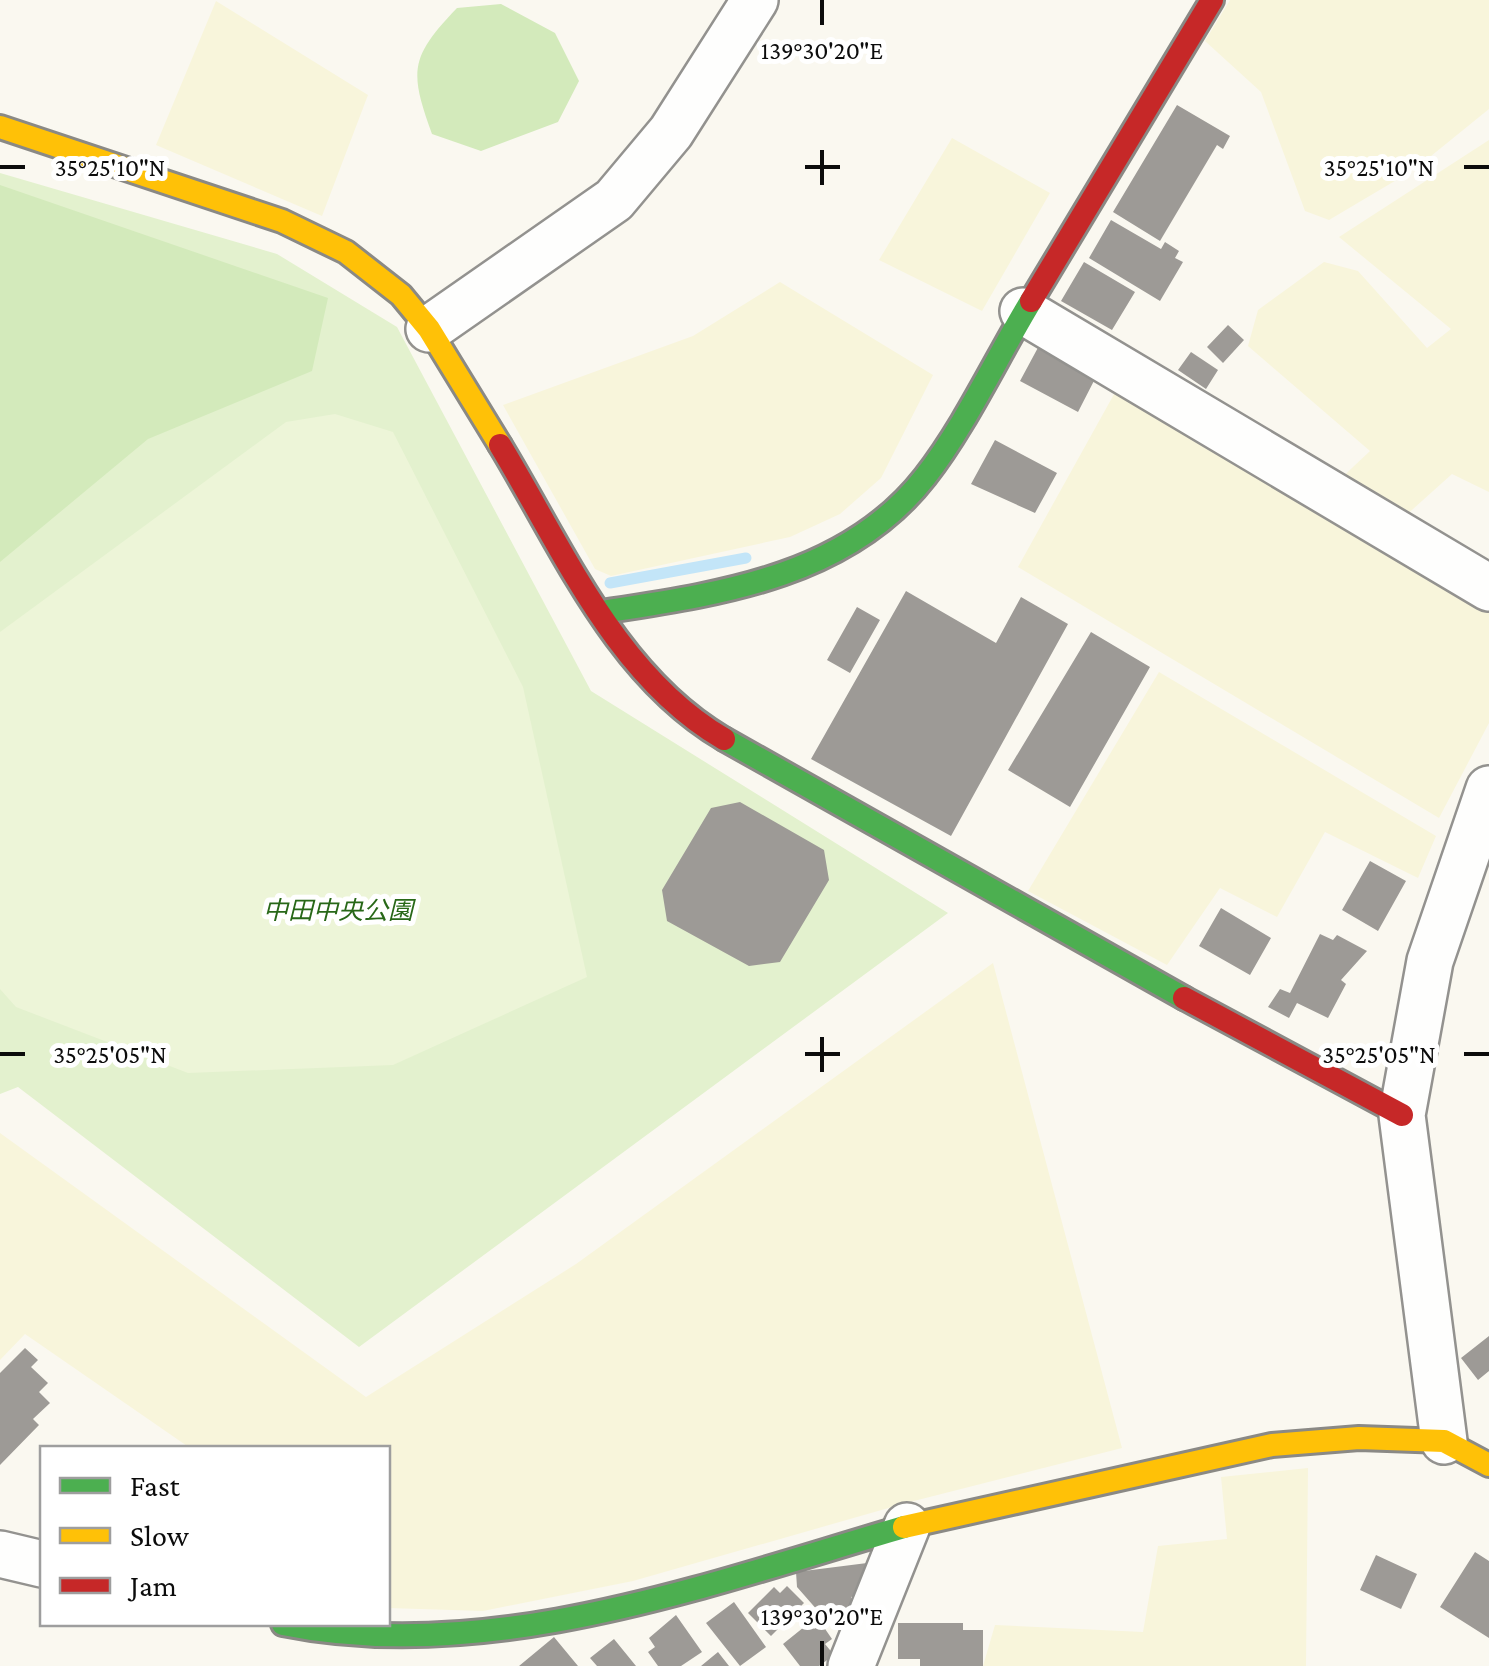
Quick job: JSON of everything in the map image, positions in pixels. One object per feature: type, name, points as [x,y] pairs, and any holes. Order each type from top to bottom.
[{"type":"street","points":[[429,329],[614,200],[672,132],[756,0]]},
{"type":"street","points":[[602,612],[686,599],[803,568],[876,527],[925,477],[1212,0]]},
{"type":"street","points":[[0,127],[298,229],[346,252],[401,296],[429,329],[631,662],[685,716],[1035,917],[1402,1115]]},
{"type":"street","points":[[1023,312],[1489,588]]},
{"type":"street","points":[[1444,1441],[1402,1115],[1430,961],[1489,789]]},
{"type":"street","points":[[293,1626],[420,1634],[528,1625],[632,1607],[907,1526],[1272,1445],[1359,1438],[1444,1441],[1489,1464]]},
{"type":"street","points":[[851,1666],[907,1526]]},
{"type":"street","points":[[0,1554],[40,1564]]},
{"type":"shaded area","points":[[1230,0],[1489,0],[1489,109],[1415,169],[1329,220],[1305,211],[1261,92],[1205,41]]},
{"type":"shaded area","points":[[216,1],[368,95],[322,216],[156,145]]},
{"type":"shaded area","points":[[952,138],[1050,193],[982,311],[879,260]]},
{"type":"shaded area","points":[[1489,140],[1489,492],[1452,474],[1403,518],[1336,483],[1370,451],[1248,346],[1258,310],[1324,262],[1358,271],[1427,348],[1451,329],[1339,237]]},
{"type":"shaded area","points":[[780,282],[933,375],[881,478],[840,514],[790,537],[611,576],[595,569],[503,405],[693,336]]},
{"type":"shaded area","points":[[1118,387],[1489,608],[1489,723],[1439,818],[1018,567]]},
{"type":"shaded area","points":[[1159,672],[1436,836],[1418,878],[1325,832],[1277,917],[1220,888],[1167,965],[1028,891]]},
{"type":"shaded area","points":[[993,963],[1122,1448],[906,1503],[633,1581],[483,1611],[390,1608],[390,1446],[187,1446],[25,1334],[0,1360],[0,1133],[366,1397],[576,1264]]},
{"type":"shaded area","points":[[1308,1468],[1306,1666],[983,1666],[995,1625],[1143,1632],[1158,1546],[1227,1539],[1221,1477]]},
{"type":"green space","points":[[501,4],[555,33],[579,81],[558,122],[481,151],[432,134],[420,95],[418,66],[430,40],[457,8]]},
{"type":"green space","name":"中田中央公園","points":[[0,173],[277,254],[397,327],[591,691],[948,913],[359,1347],[18,1087],[0,1094]]},
{"type":"green space","points":[[0,185],[328,298],[312,371],[148,439],[0,562]]},
{"type":"green space","points":[[335,414],[393,432],[523,687],[587,977],[393,1065],[188,1073],[16,1007],[0,989],[0,632],[286,422]]},
{"type":"building","points":[[1177,105],[1230,136],[1223,149],[1217,145],[1160,241],[1113,212]]},
{"type":"building","points":[[1111,220],[1161,249],[1165,242],[1179,251],[1175,258],[1183,262],[1160,301],[1089,258]]},
{"type":"building","points":[[1084,262],[1135,292],[1112,330],[1061,301]]},
{"type":"building","points":[[1228,325],[1244,340],[1223,363],[1207,347]]},
{"type":"building","points":[[1041,342],[1098,373],[1078,412],[1020,381]]},
{"type":"building","points":[[1191,352],[1218,370],[1206,389],[1178,370]]},
{"type":"building","points":[[995,440],[1057,473],[1035,513],[971,484]]},
{"type":"building","points":[[906,591],[996,643],[1021,597],[1068,624],[951,836],[811,759]]},
{"type":"building","points":[[857,607],[880,620],[850,673],[827,660]]},
{"type":"building","points":[[1091,632],[1150,667],[1070,807],[1008,770]]},
{"type":"building","points":[[740,802],[824,850],[829,880],[780,962],[749,966],[667,921],[662,890],[711,808]]},
{"type":"building","points":[[1370,861],[1406,881],[1378,931],[1342,910]]},
{"type":"building","points":[[1221,908],[1271,938],[1250,975],[1199,946]]},
{"type":"building","points":[[1320,934],[1333,940],[1337,935],[1367,951],[1341,980],[1346,984],[1328,1018],[1297,1003],[1289,1018],[1268,1007],[1280,989],[1290,993]]},
{"type":"building","points":[[1489,1336],[1489,1371],[1478,1380],[1461,1358]]},
{"type":"building","points":[[25,1348],[38,1360],[31,1367],[48,1383],[39,1392],[50,1403],[33,1419],[39,1425],[0,1465],[0,1373]]},
{"type":"building","points":[[1475,1552],[1489,1561],[1489,1638],[1440,1607]]},
{"type":"building","points":[[1376,1555],[1417,1574],[1401,1609],[1360,1590]]},
{"type":"building","points":[[875,1562],[859,1595],[851,1597],[853,1615],[826,1620],[797,1587],[796,1572]]},
{"type":"building","points":[[787,1586],[804,1603],[771,1636],[748,1613],[774,1587],[780,1593]]},
{"type":"building","points":[[734,1602],[766,1647],[740,1666],[706,1623]]},
{"type":"building","points":[[676,1615],[702,1652],[681,1666],[658,1666],[648,1652],[655,1647],[649,1638]]},
{"type":"building","points":[[809,1623],[814,1629],[821,1623],[832,1639],[825,1644],[834,1655],[819,1666],[800,1666],[783,1644]]},
{"type":"building","points":[[898,1623],[963,1623],[963,1630],[983,1630],[983,1666],[920,1666],[920,1659],[898,1659]]},
{"type":"building","points":[[554,1637],[578,1666],[519,1666]]},
{"type":"building","points":[[614,1639],[636,1666],[597,1666],[590,1658]]},
{"type":"building","points":[[718,1652],[729,1666],[701,1666]]},
{"type":"waterway","points":[[610,583],[746,558]]},
{"type":"traffic: fast","points":[[602,612],[735,588],[819,559],[858,538],[894,511],[940,457],[1031,301]]},
{"type":"traffic: fast","points":[[724,739],[1184,998]]},
{"type":"traffic: fast","points":[[299,1626],[361,1634],[440,1635],[519,1627],[676,1594],[904,1527]]},
{"type":"traffic: slow","points":[[0,127],[282,221],[346,252],[401,295],[429,329],[500,445]]},
{"type":"traffic: slow","points":[[904,1527],[1272,1445],[1359,1438],[1444,1441],[1489,1465]]},
{"type":"traffic: jam","points":[[1031,301],[1212,0]]},
{"type":"traffic: jam","points":[[500,445],[570,567],[622,646],[686,713],[724,739]]},
{"type":"traffic: jam","points":[[1184,998],[1402,1115]]}]
